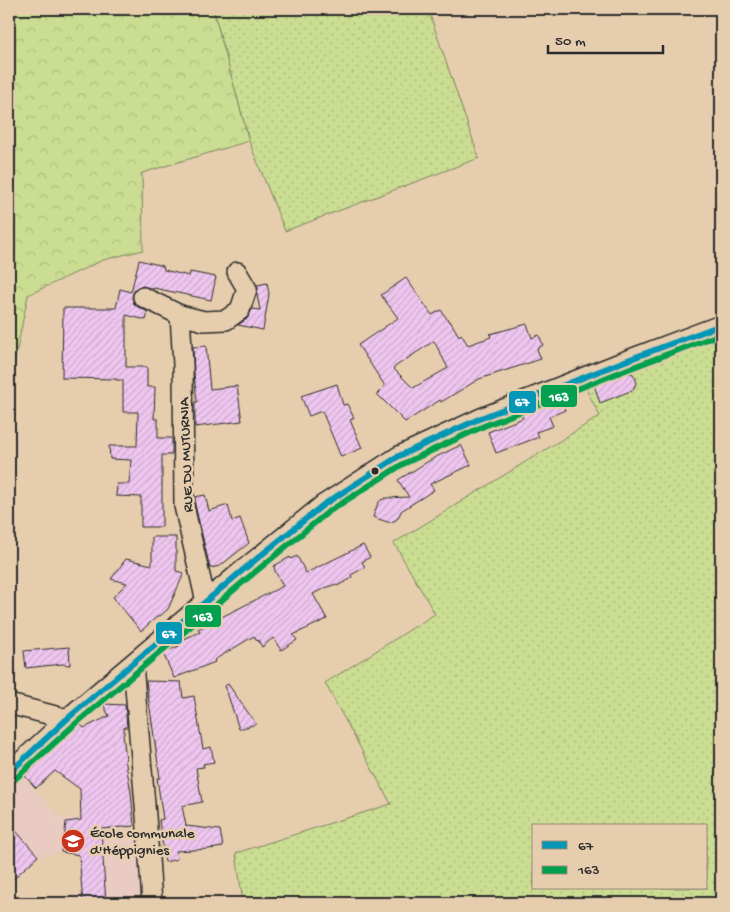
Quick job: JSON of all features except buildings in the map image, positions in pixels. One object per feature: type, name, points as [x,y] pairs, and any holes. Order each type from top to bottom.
[{"type":"street","points":[[143,297],[180,315],[204,321],[226,320],[240,310],[247,289],[237,272]]},
{"type":"street","name":"RUE DU MUTURNIA","points":[[180,315],[183,365],[184,506],[206,602]]},
{"type":"street","points":[[9,773],[68,719],[323,505],[399,456],[481,418],[721,325]]},
{"type":"street","points":[[133,664],[152,903]]},
{"type":"street","points":[[9,704],[68,719]]},
{"type":"shaded area","name":"École communale d'Héppignies","points":[[20,773],[61,819],[85,818],[101,830],[136,829],[142,903],[83,903],[79,855],[61,852],[39,856],[25,869],[9,852],[9,784]]},
{"type":"green space","points":[[9,9],[213,9],[249,141],[142,173],[143,250],[103,260],[28,295],[9,389]]},
{"type":"green space","points":[[213,9],[428,9],[479,158],[285,231],[249,141]]},
{"type":"green space","points":[[721,331],[721,903],[243,903],[236,853],[391,804],[325,683],[435,614],[394,543],[600,416],[581,379]]},
{"type":"transit line","name":"67","points":[[9,773],[67,719],[243,570],[323,505],[399,456],[481,418],[721,325]]},
{"type":"transit line","name":"163","points":[[15,779],[73,726],[328,512],[403,464],[484,426],[721,334]]},
{"type":"place","name":"École communale d'Héppignies","points":[[73,841]]}]
